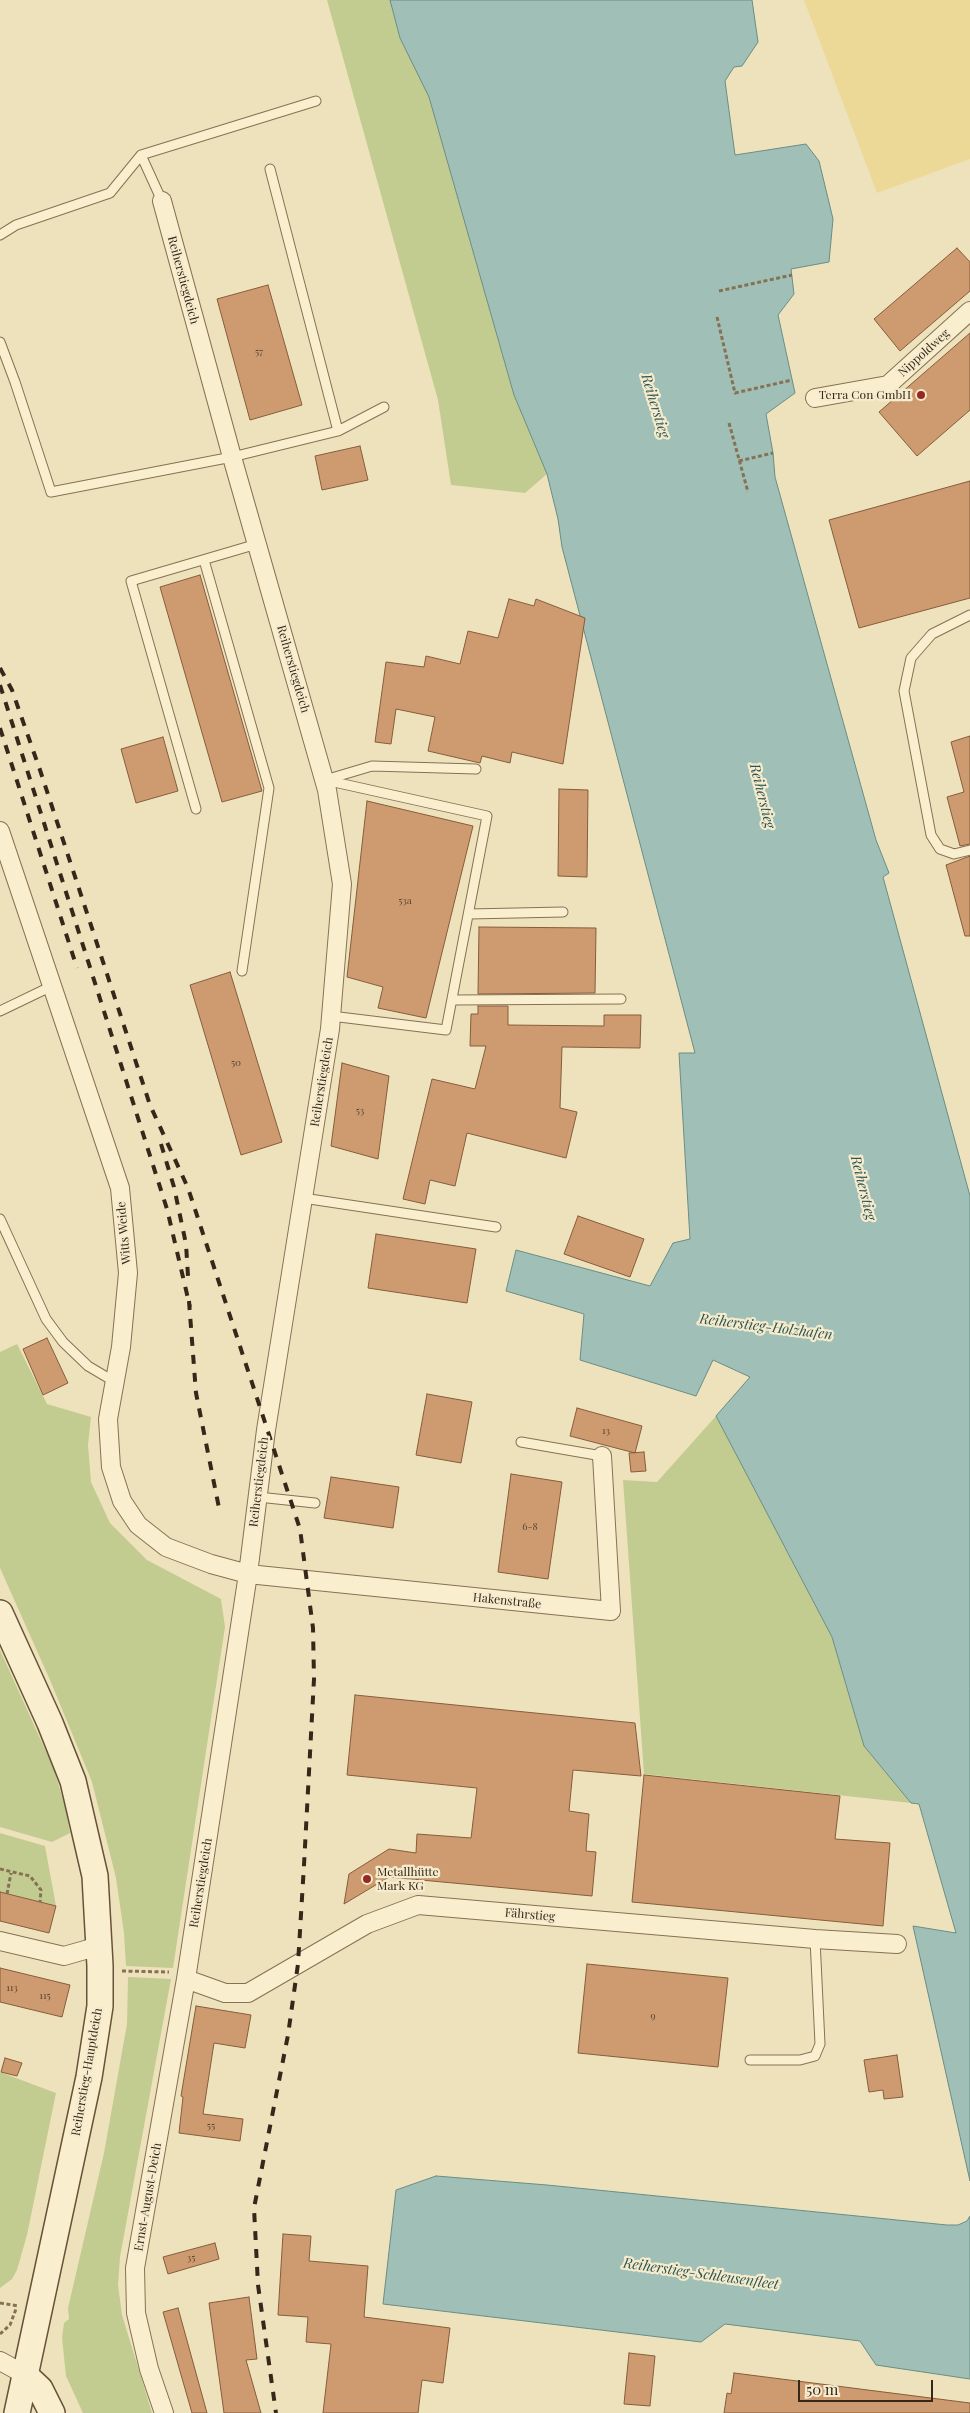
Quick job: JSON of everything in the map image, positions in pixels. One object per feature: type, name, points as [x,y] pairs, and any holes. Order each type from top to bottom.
[{"type":"main road","name":"Reiherstieg-Hauptdeich","points":[[0,1613],[50,1723],[72,1781],[95,1876],[100,1946],[100,2006],[89,2077],[17,2413]]},
{"type":"main road","points":[[24,2374],[40,2389],[52,2413]]},
{"type":"street","name":"Reiherstiegdeich","points":[[162,201],[232,457],[325,780],[342,884],[331,1016],[266,1430],[248,1574],[179,1976]]},
{"type":"street","name":"Nippoldweg","points":[[815,398],[888,385],[970,311]]},
{"type":"street","name":"Witts Weide","points":[[0,831],[120,1188],[128,1273],[121,1347],[108,1419],[111,1467],[122,1501],[138,1525],[166,1548],[248,1574]]},
{"type":"street","name":"Hakenstraße","points":[[248,1574],[611,1611],[602,1456]]},
{"type":"street","name":"Fährstieg","points":[[179,1976],[225,1993],[248,1992],[367,1924],[418,1905],[815,1939],[897,1944]]},
{"type":"street","points":[[0,1941],[64,1956],[100,1946]]},
{"type":"street","name":"Ernst-August-Deich","points":[[164,2413],[150,2369],[136,2313],[135,2268],[179,1976]]},
{"type":"street","points":[[0,2361],[24,2374]]},
{"type":"lane","points":[[0,235],[16,225],[110,194],[141,155],[316,101]]},
{"type":"lane","points":[[141,155],[162,201]]},
{"type":"lane","points":[[270,169],[338,431]]},
{"type":"lane","points":[[0,342],[16,382],[51,492],[232,457],[338,431],[384,407]]},
{"type":"lane","points":[[196,810],[131,581],[257,544]]},
{"type":"lane","points":[[204,560],[269,788],[242,971]]},
{"type":"lane","points":[[970,615],[932,634],[911,658],[904,691],[932,835],[940,849],[954,854],[970,850]]},
{"type":"lane","points":[[325,780],[372,766],[476,769]]},
{"type":"lane","points":[[325,780],[487,816],[446,1030],[331,1016]]},
{"type":"lane","points":[[469,914],[563,912]]},
{"type":"lane","points":[[0,1011],[52,986]]},
{"type":"lane","points":[[452,1000],[621,999]]},
{"type":"lane","points":[[303,1198],[496,1227]]},
{"type":"lane","points":[[0,1218],[46,1319],[63,1342],[88,1366],[115,1382]]},
{"type":"lane","points":[[521,1442],[602,1456]]},
{"type":"lane","points":[[258,1496],[315,1503]]},
{"type":"lane","points":[[750,2060],[800,2060],[815,2056],[820,2044],[815,1939]]},
{"type":"path","points":[[719,291],[792,276]]},
{"type":"path","points":[[717,317],[735,393],[792,380]]},
{"type":"path","points":[[729,423],[748,492]]},
{"type":"path","points":[[739,461],[774,453]]},
{"type":"path","points":[[0,1869],[11,1873],[22,1872],[35,1880],[41,1890],[40,1902]]},
{"type":"path","points":[[7,1894],[11,1873]]},
{"type":"path","points":[[122,1971],[179,1976]]},
{"type":"path","points":[[0,2303],[17,2306],[10,2325],[0,2334]]},
{"type":"green space","points":[[327,0],[390,0],[400,38],[429,96],[514,395],[547,474],[525,493],[451,485],[438,400]]},
{"type":"green space","points":[[17,1344],[47,1404],[91,1417],[88,1445],[91,1482],[110,1523],[147,1560],[221,1599],[225,1627],[173,1968],[126,1966],[124,1933],[116,1878],[92,1782],[50,1680],[0,1568],[0,1352]]},
{"type":"green space","points":[[716,1416],[832,1637],[864,1746],[911,1803],[644,1774],[623,1480],[657,1482]]},
{"type":"green space","points":[[0,1650],[53,1767],[65,1806],[70,1833],[52,1842],[0,1827]]},
{"type":"green space","points":[[0,1833],[45,1846],[56,1906],[0,1892]]},
{"type":"green space","points":[[128,1977],[171,1979],[120,2257],[118,2285],[122,2315],[152,2413],[83,2413],[66,2376],[62,2338],[64,2323],[69,2319],[68,2308],[104,2153],[127,2024]]},
{"type":"green space","points":[[0,2072],[56,2093],[27,2235],[17,2270],[12,2279],[0,2288]]},
{"type":"sand","points":[[804,0],[970,0],[970,159],[877,193]]},
{"type":"water","points":[[390,0],[752,0],[758,42],[742,66],[734,67],[725,81],[735,155],[806,144],[819,161],[833,219],[829,262],[791,269],[794,294],[778,315],[795,393],[766,414],[775,477],[876,840],[889,873],[883,877],[970,1196],[970,2181],[913,1926],[956,1933],[919,1804],[911,1803],[864,1746],[832,1637],[716,1416],[750,1377],[713,1360],[696,1396],[580,1360],[584,1314],[506,1291],[516,1250],[650,1286],[673,1243],[690,1239],[679,1053],[695,1053],[562,547],[558,519],[547,474],[514,395],[429,97],[400,38]]},
{"type":"water","name":"Reiherstieg-Schleusenfleet","points":[[436,2176],[547,2185],[947,2225],[958,2225],[967,2221],[970,2216],[970,2379],[876,2365],[860,2341],[725,2324],[701,2342],[383,2304],[396,2190]]},
{"type":"building","points":[[957,248],[970,262],[970,291],[900,351],[874,319]]},
{"type":"building","points":[[268,285],[302,405],[250,420],[217,299]]},
{"type":"building","name":"Terra Con GmbH","points":[[970,333],[970,410],[917,456],[879,412]]},
{"type":"building","points":[[360,446],[368,480],[322,490],[315,456]]},
{"type":"building","points":[[970,481],[970,598],[859,628],[829,520]]},
{"type":"building","points":[[200,575],[262,791],[222,802],[160,587]]},
{"type":"building","points":[[509,599],[534,606],[536,599],[585,618],[563,764],[512,752],[510,763],[482,756],[480,763],[428,751],[435,717],[396,709],[391,744],[375,742],[386,662],[424,667],[426,656],[460,664],[468,631],[498,638]]},
{"type":"building","points":[[970,736],[970,844],[960,846],[947,797],[964,792],[951,742]]},
{"type":"building","points":[[163,737],[178,791],[136,803],[121,749]]},
{"type":"building","points":[[559,789],[588,790],[587,877],[558,876]]},
{"type":"building","points":[[367,801],[473,826],[426,1018],[378,1008],[383,987],[347,977]]},
{"type":"building","points":[[970,856],[970,936],[965,936],[946,865]]},
{"type":"building","points":[[479,927],[596,928],[595,993],[478,994]]},
{"type":"building","points":[[230,972],[282,1142],[241,1155],[190,985]]},
{"type":"building","points":[[478,1006],[508,1006],[508,1025],[604,1026],[604,1015],[641,1015],[640,1048],[562,1047],[560,1108],[577,1112],[566,1158],[467,1133],[455,1186],[430,1180],[425,1204],[403,1199],[432,1079],[475,1089],[486,1046],[470,1046],[471,1014],[478,1014]]},
{"type":"building","points":[[342,1063],[389,1076],[378,1159],[331,1146]]},
{"type":"building","points":[[578,1216],[644,1239],[630,1277],[564,1254]]},
{"type":"building","points":[[376,1234],[476,1249],[467,1303],[368,1288]]},
{"type":"building","points":[[47,1338],[68,1383],[43,1395],[23,1349]]},
{"type":"building","points":[[427,1394],[472,1402],[461,1463],[416,1455]]},
{"type":"building","points":[[577,1408],[642,1426],[635,1453],[570,1436]]},
{"type":"building","points":[[644,1452],[646,1471],[631,1472],[629,1453]]},
{"type":"building","points":[[511,1474],[562,1482],[548,1579],[498,1572]]},
{"type":"building","points":[[331,1477],[399,1487],[393,1528],[324,1518]]},
{"type":"building","points":[[355,1695],[635,1723],[641,1776],[573,1770],[569,1811],[589,1814],[586,1851],[596,1852],[592,1896],[389,1877],[344,1904],[349,1874],[389,1849],[416,1853],[417,1834],[471,1838],[477,1788],[347,1775]]},
{"type":"building","points":[[644,1775],[840,1796],[835,1839],[890,1843],[883,1926],[632,1902]]},
{"type":"building","points":[[0,1892],[56,1906],[49,1933],[0,1921]]},
{"type":"building","points":[[587,1964],[728,1978],[718,2067],[578,2053]]},
{"type":"building","points":[[0,1968],[70,1985],[62,2017],[0,2002]]},
{"type":"building","points":[[196,2006],[251,2015],[245,2048],[214,2043],[203,2114],[243,2119],[240,2141],[179,2133],[183,2097],[181,2096]]},
{"type":"building","points":[[897,2055],[903,2097],[884,2099],[883,2090],[869,2092],[864,2060]]},
{"type":"building","points":[[5,2058],[22,2063],[17,2076],[1,2072]]},
{"type":"building","points":[[283,2234],[311,2236],[309,2261],[368,2266],[364,2317],[450,2328],[443,2383],[422,2380],[418,2413],[323,2413],[331,2344],[306,2342],[308,2317],[278,2315]]},
{"type":"building","points":[[215,2243],[219,2259],[168,2274],[163,2257]]},
{"type":"building","points":[[249,2297],[257,2359],[246,2360],[261,2413],[224,2413],[209,2303]]},
{"type":"building","points":[[178,2308],[207,2413],[192,2413],[163,2312]]},
{"type":"building","points":[[629,2353],[655,2356],[650,2406],[624,2404]]},
{"type":"building","points":[[734,2373],[970,2403],[970,2413],[724,2413],[727,2393],[731,2394]]},
{"type":"railway","points":[[0,668],[12,690],[40,770],[150,1105],[188,1188],[300,1529],[313,1628],[314,1679],[298,1964],[288,2035],[254,2208],[258,2285],[276,2413]]},
{"type":"railway","points":[[0,685],[167,1209],[190,1307]]},
{"type":"railway","points":[[0,728],[77,968]]},
{"type":"railway","points":[[161,1144],[174,1187],[186,1244],[188,1276]]},
{"type":"railway","points":[[189,1301],[196,1393],[219,1508]]},
{"type":"place","name":"Terra Con GmbH","points":[[921,395]]},
{"type":"place","name":"Metallhütte Mark KG","points":[[367,1879]]},
{"type":"water label","name":"Reiherstieg","points":[[655,406]]},
{"type":"water label","name":"Reiherstieg","points":[[762,796]]},
{"type":"water label","name":"Reiherstieg","points":[[863,1188]]},
{"type":"water label","name":"Reiherstieg-Holzhafen","points":[[766,1327]]}]
